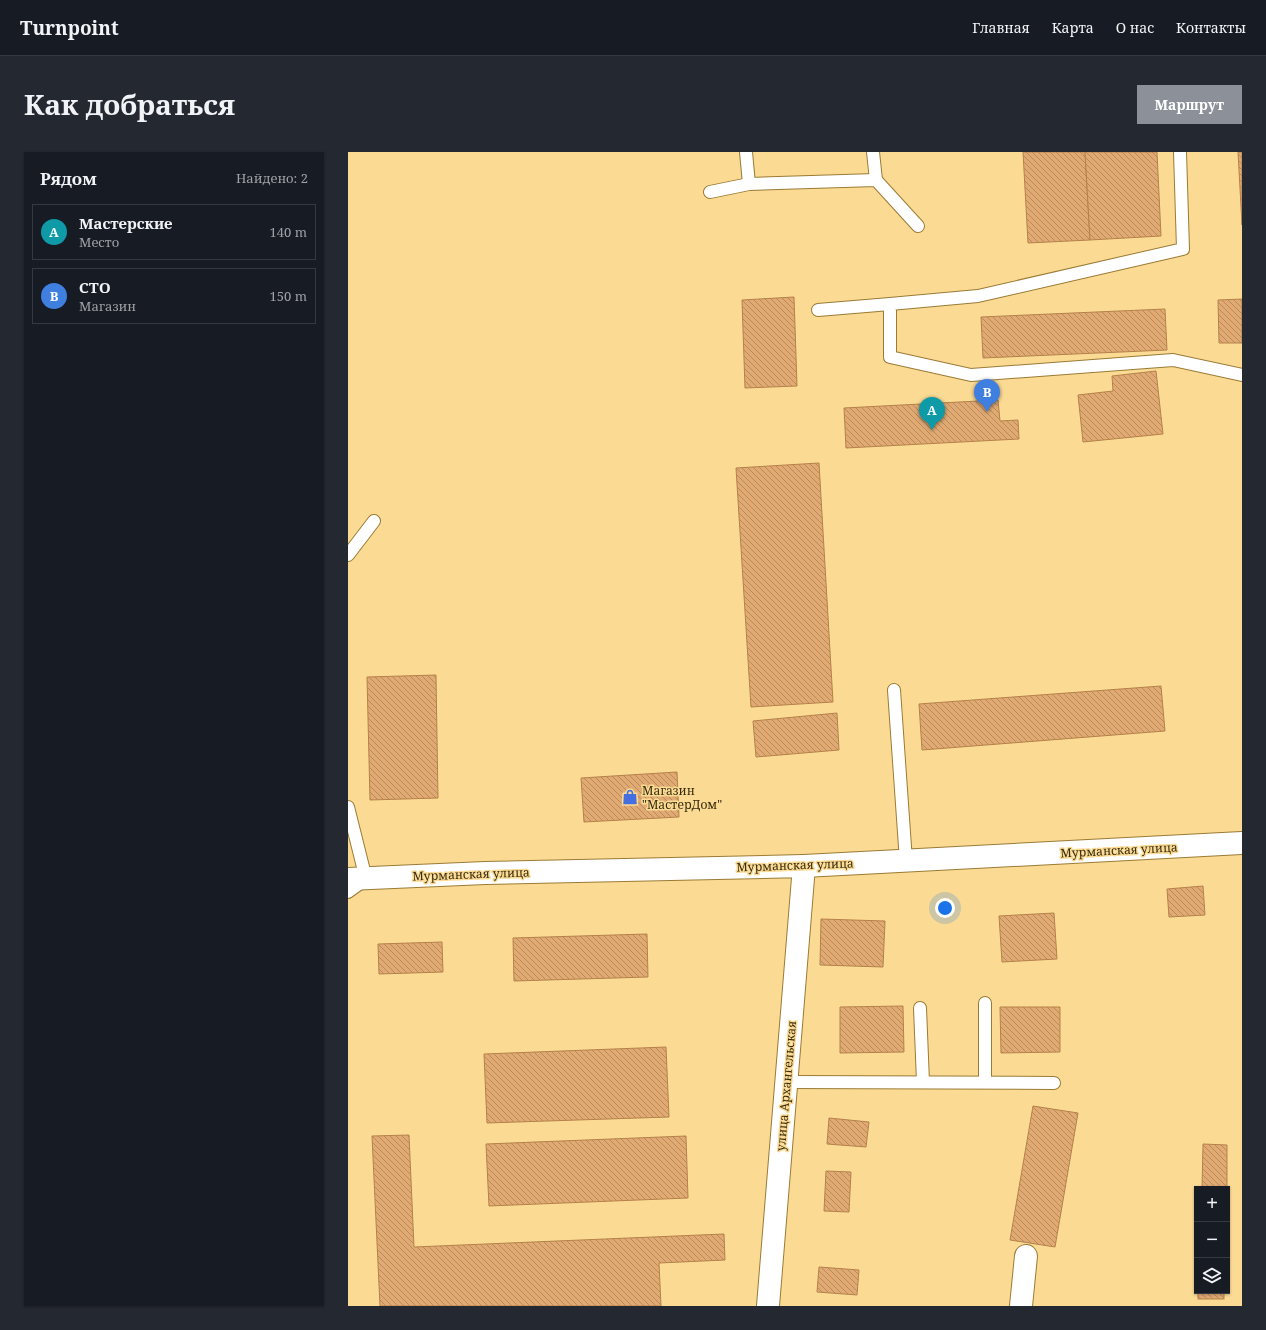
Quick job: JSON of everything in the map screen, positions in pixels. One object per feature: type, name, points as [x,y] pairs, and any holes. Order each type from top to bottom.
[{"type":"street","name":"Мурманская улица","points":[[357,879],[525,871],[804,866],[1242,843]]},
{"type":"street","name":"улица Архангельская","points":[[768,1306],[804,866]]},
{"type":"street","points":[[1021,1306],[1026,1256]]},
{"type":"lane","points":[[746,152],[749,184]]},
{"type":"lane","points":[[872,152],[876,180],[918,226]]},
{"type":"lane","points":[[818,310],[978,296],[1183,249],[1180,152]]},
{"type":"lane","points":[[710,192],[749,184],[876,180]]},
{"type":"lane","points":[[890,304],[890,357],[971,374],[1173,360],[1242,375]]},
{"type":"lane","points":[[348,555],[374,520]]},
{"type":"lane","points":[[894,690],[906,861]]},
{"type":"lane","points":[[348,807],[357,879],[348,892]]},
{"type":"lane","points":[[985,1003],[985,1082]]},
{"type":"lane","points":[[920,1008],[923,1082]]},
{"type":"lane","points":[[787,1082],[1054,1083]]},
{"type":"building","points":[[1023,152],[1085,152],[1090,240],[1028,243]]},
{"type":"building","points":[[1085,152],[1157,152],[1161,236],[1090,240]]},
{"type":"building","points":[[1238,152],[1242,152],[1242,225]]},
{"type":"building","points":[[794,297],[797,386],[745,388],[742,300]]},
{"type":"building","points":[[1242,299],[1242,343],[1219,343],[1218,300]]},
{"type":"building","points":[[1165,309],[1167,350],[983,358],[981,317]]},
{"type":"building","points":[[1156,371],[1163,434],[1083,442],[1078,395],[1113,391],[1112,376]]},
{"type":"building","points":[[998,400],[1000,421],[1018,420],[1019,439],[846,448],[844,408]]},
{"type":"building","points":[[819,463],[833,702],[751,707],[736,468]]},
{"type":"building","points":[[436,675],[438,798],[370,800],[367,677]]},
{"type":"building","points":[[1161,686],[1165,731],[922,750],[919,704]]},
{"type":"building","points":[[837,713],[839,750],[756,757],[753,721]]},
{"type":"building","name":"Магазин \"МастерДом\"","points":[[677,772],[679,817],[584,822],[581,778]]},
{"type":"building","points":[[1203,886],[1205,915],[1169,917],[1167,889]]},
{"type":"building","points":[[1054,913],[1057,959],[1002,962],[999,916]]},
{"type":"building","points":[[821,919],[885,921],[883,967],[820,965]]},
{"type":"building","points":[[647,934],[648,977],[514,981],[513,938]]},
{"type":"building","points":[[442,942],[443,972],[379,974],[378,944]]},
{"type":"building","points":[[903,1006],[904,1052],[840,1053],[840,1007]]},
{"type":"building","points":[[1000,1007],[1060,1007],[1060,1052],[1001,1053]]},
{"type":"building","points":[[666,1047],[669,1117],[487,1123],[484,1054]]},
{"type":"building","points":[[1033,1106],[1078,1113],[1055,1247],[1010,1240]]},
{"type":"building","points":[[829,1118],[869,1122],[866,1147],[827,1144]]},
{"type":"building","points":[[409,1135],[414,1247],[724,1234],[725,1260],[659,1263],[661,1306],[380,1306],[372,1136]]},
{"type":"building","points":[[686,1136],[688,1198],[489,1206],[486,1144]]},
{"type":"building","points":[[1203,1144],[1227,1145],[1227,1186],[1202,1186]]},
{"type":"building","points":[[826,1171],[851,1172],[849,1212],[824,1211]]},
{"type":"building","points":[[819,1267],[859,1270],[857,1295],[817,1292]]},
{"type":"building","points":[[1198,1294],[1224,1294],[1224,1299],[1198,1299]]},
{"type":"place","name":"СТО","points":[[987,412]]},
{"type":"place","name":"Мастерские","points":[[932,430]]},
{"type":"place","name":"Магазин \"МастерДом\"","points":[[630,797]]}]
